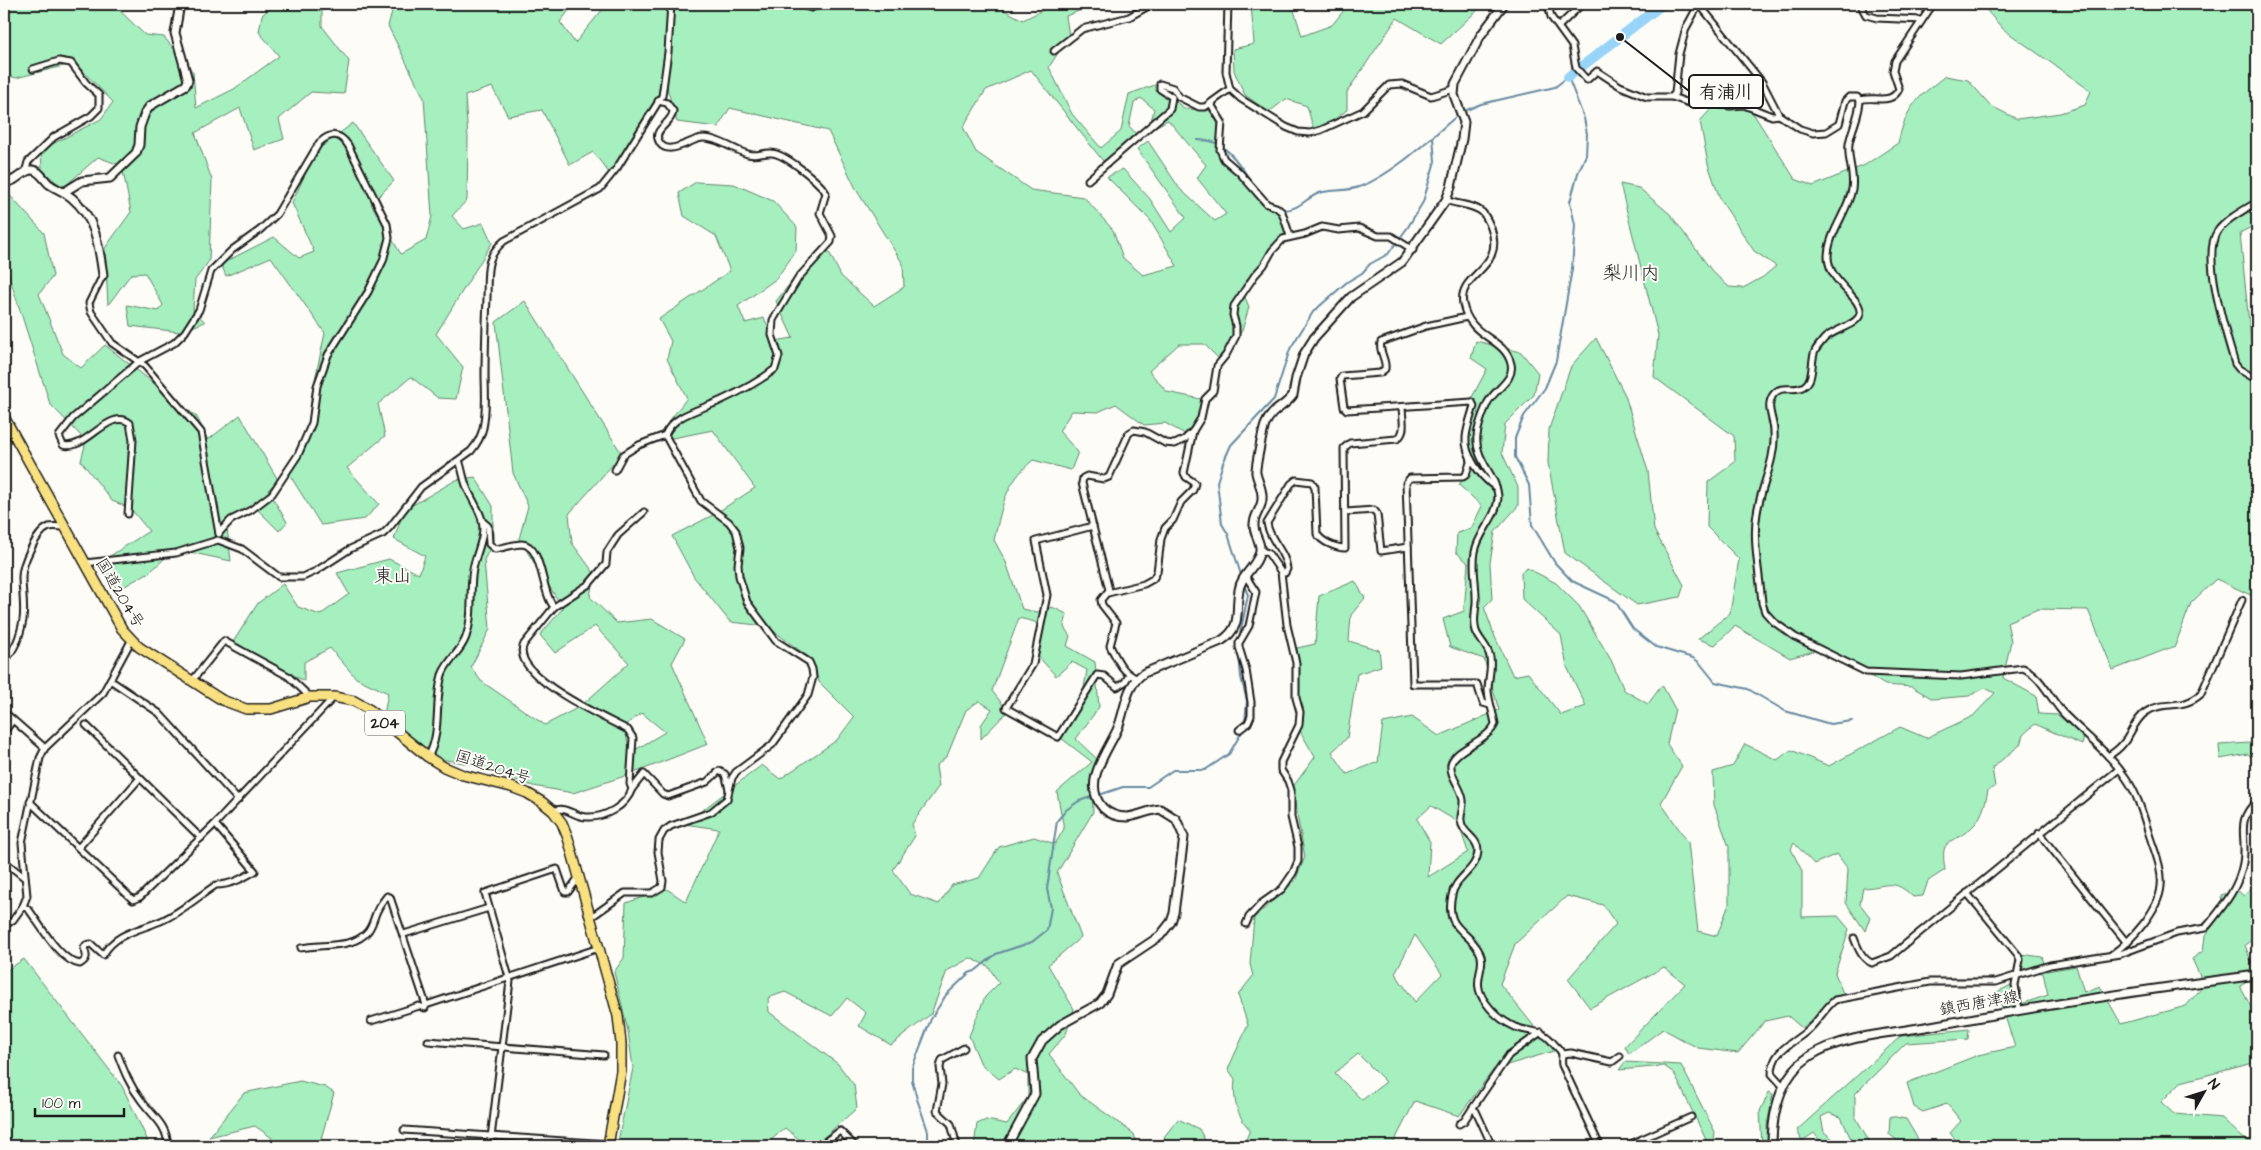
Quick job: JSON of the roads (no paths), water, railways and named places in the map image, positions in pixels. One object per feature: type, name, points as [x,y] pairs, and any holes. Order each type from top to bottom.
[{"type":"highway","name":"国道204号","points":[[4,417],[84,563],[130,641],[222,700],[246,708],[272,709],[310,697],[334,697],[354,701],[370,710],[428,757],[444,767],[463,776],[527,793],[553,811],[562,823],[568,838],[618,1016],[621,1043],[621,1071],[608,1145]]},
{"type":"street","points":[[64,192],[82,182],[110,178],[136,153],[139,146],[140,127],[144,113],[150,106],[186,85],[188,80],[175,33],[180,4]]},
{"type":"street","points":[[84,563],[176,553],[218,540],[242,549],[279,577],[302,577],[316,571],[350,549],[382,534],[390,528],[421,487],[459,460],[477,444],[485,414],[485,328],[487,268],[490,257],[495,248],[504,241],[600,189],[617,168],[658,101],[664,80],[671,4]]},
{"type":"street","points":[[798,4],[811,8],[821,4]]},
{"type":"street","points":[[1054,51],[1082,29],[1129,17],[1152,4]]},
{"type":"street","points":[[1228,4],[1226,72],[1230,88],[1241,100],[1278,123],[1298,132],[1310,133],[1321,130],[1363,111],[1389,85],[1402,84],[1431,96],[1454,89]]},
{"type":"street","points":[[1092,526],[1036,541],[1047,595],[1033,664],[1006,708],[1058,737],[1096,675],[1104,676],[1117,687],[1132,676],[1144,673],[1222,641],[1230,635],[1238,616],[1238,591],[1245,575],[1257,559],[1260,550],[1254,524],[1262,502],[1262,491],[1256,472],[1256,465],[1261,450],[1262,436],[1270,414],[1294,395],[1296,378],[1304,354],[1332,316],[1351,297],[1402,262],[1408,247],[1446,200],[1462,139],[1464,122],[1454,89],[1481,35],[1504,4]]},
{"type":"street","points":[[1548,4],[1551,16],[1572,46],[1576,68],[1587,80],[1597,71],[1620,86],[1647,97],[1672,97],[1692,104],[1744,106],[1772,116],[1779,115]]},
{"type":"street","points":[[1559,26],[1582,4]]},
{"type":"street","points":[[1672,97],[1677,84],[1679,54],[1686,28],[1699,4],[1762,82],[1779,115],[1800,129],[1813,133],[1826,132],[1839,124],[1845,101],[1853,96],[1860,100],[1865,98],[1875,100],[1891,98],[1896,94],[1898,90],[1894,71],[1895,60],[1932,4]]},
{"type":"street","points":[[1860,4],[1866,15],[1877,18],[1922,20]]},
{"type":"street","points":[[25,173],[28,162],[37,152],[66,129],[97,112],[100,102],[99,95],[86,83],[71,63],[59,61],[33,69]]},
{"type":"street","points":[[1088,180],[1170,109],[1172,97],[1160,89],[1160,84],[1173,88],[1179,97],[1200,107],[1212,102],[1230,88]]},
{"type":"street","points":[[1860,100],[1849,142],[1848,154],[1853,180],[1852,191],[1829,247],[1828,259],[1833,275],[1841,286],[1857,301],[1860,314],[1858,320],[1826,336],[1816,350],[1812,361],[1811,377],[1806,385],[1800,388],[1787,387],[1778,390],[1772,397],[1769,407],[1774,432],[1770,469],[1757,513],[1756,532],[1762,603],[1765,612],[1774,622],[1788,632],[1866,672],[1961,676],[2013,668],[2029,671],[2064,714],[2119,769],[2134,791],[2142,809],[2161,878],[2158,898],[2145,921],[2127,943],[2111,955]]},
{"type":"street","points":[[615,470],[623,455],[639,445],[665,435],[673,423],[724,400],[775,369],[779,356],[772,335],[773,320],[799,277],[831,242],[832,236],[820,213],[826,193],[801,170],[778,154],[749,155],[731,146],[704,138],[699,138],[678,147],[668,148],[659,142],[657,134],[670,119],[673,111],[667,102],[658,101]]},
{"type":"street","points":[[1212,102],[1212,106],[1222,122],[1220,150],[1224,159],[1239,172],[1262,198],[1282,212],[1290,236]]},
{"type":"street","points":[[128,514],[133,440],[130,423],[121,419],[112,421],[73,446],[62,445],[59,436],[73,418],[140,361],[148,355],[174,343],[185,332],[198,310],[211,271],[232,250],[260,230],[278,214],[319,143],[330,135],[335,134],[344,139],[387,224],[389,238],[386,253],[368,292],[336,342],[321,371],[312,423],[298,455],[272,494],[251,510],[232,520],[219,533]]},
{"type":"street","points":[[4,182],[12,182],[31,170],[36,171],[82,208],[95,232],[103,275],[89,303],[91,312],[112,343],[140,361],[200,432],[219,533],[218,540]]},
{"type":"street","points":[[1446,200],[1482,212],[1489,222],[1494,236],[1494,248],[1491,258],[1468,284],[1463,293],[1463,303],[1467,317],[1483,335],[1506,352],[1512,364],[1512,373],[1508,380],[1493,394],[1486,404],[1477,436],[1477,446],[1498,496],[1496,506],[1477,542],[1474,553],[1476,598],[1474,625],[1490,656],[1491,672],[1488,688],[1495,724],[1493,730],[1456,756],[1451,764],[1452,773],[1463,799],[1460,820],[1463,827],[1475,841],[1478,850],[1474,866],[1454,888],[1451,896],[1452,917],[1454,925],[1481,954],[1482,962],[1477,979],[1479,990],[1486,1003],[1501,1019],[1516,1027],[1541,1032],[1550,1038],[1562,1054],[1562,1065],[1599,1144],[1590,1146]]},
{"type":"street","points":[[2257,202],[2225,224],[2213,240],[2212,249],[2214,280],[2224,327],[2235,364],[2257,380]]},
{"type":"street","points":[[1108,593],[1082,483],[1083,478],[1087,476],[1104,479],[1109,477],[1129,433],[1134,430],[1145,432],[1165,443],[1175,444],[1193,431],[1202,418],[1205,399],[1213,390],[1217,366],[1226,355],[1236,336],[1234,306],[1272,251],[1283,239],[1305,234],[1322,227],[1339,230],[1359,228],[1378,236],[1390,236],[1408,247]]},
{"type":"street","points":[[1467,317],[1426,326],[1381,342],[1380,345],[1386,364],[1385,369],[1380,373],[1342,376],[1340,379],[1344,407],[1347,410],[1474,404],[1465,439],[1471,459],[1484,479],[1495,487]]},
{"type":"street","points":[[1281,572],[1284,573],[1288,569],[1286,561],[1268,530],[1267,523],[1292,484],[1296,480],[1312,482],[1315,486],[1317,534],[1320,539],[1343,549],[1346,546],[1344,448],[1350,443],[1402,437],[1402,407]]},
{"type":"street","points":[[1132,676],[1119,664],[1110,646],[1116,623],[1102,605],[1102,600],[1108,593],[1144,584],[1153,579],[1157,572],[1161,538],[1165,528],[1173,520],[1181,502],[1193,490],[1195,483],[1186,477],[1184,473],[1193,431]]},
{"type":"street","points":[[590,918],[625,893],[652,893],[658,890],[664,881],[658,852],[659,840],[664,831],[671,826],[711,812],[727,799],[732,778],[736,772],[766,751],[808,695],[813,677],[812,669],[805,658],[776,641],[747,602],[739,576],[740,548],[736,531],[729,522],[701,501],[665,435]]},
{"type":"street","points":[[1471,459],[1466,475],[1462,477],[1407,479],[1413,684],[1477,684],[1484,704],[1490,705]]},
{"type":"street","points":[[428,757],[434,745],[439,692],[443,674],[466,637],[471,611],[473,570],[483,531],[482,521],[466,484],[459,460]]},
{"type":"street","points":[[1346,512],[1374,510],[1377,514],[1381,551],[1408,547]]},
{"type":"street","points":[[632,789],[630,784],[633,738],[631,733],[556,691],[541,679],[524,660],[522,648],[554,607],[589,584],[606,564],[607,552],[618,535],[644,512]]},
{"type":"street","points":[[482,521],[488,526],[489,544],[495,548],[522,544],[529,546],[534,551],[540,565],[543,584],[554,607]]},
{"type":"street","points":[[4,662],[18,642],[23,618],[22,574],[26,559],[37,537],[45,529],[50,526],[65,526]]},
{"type":"street","points":[[1246,924],[1249,917],[1262,904],[1282,888],[1293,873],[1298,861],[1298,847],[1291,817],[1290,790],[1288,781],[1281,770],[1281,762],[1299,725],[1300,712],[1296,698],[1296,663],[1287,624],[1281,572],[1268,553],[1260,550]]},
{"type":"street","points":[[1239,730],[1248,724],[1251,716],[1251,702],[1239,643],[1249,626],[1256,592],[1245,575]]},
{"type":"street","points":[[2108,756],[2126,742],[2145,713],[2152,709],[2183,705],[2201,694],[2242,600]]},
{"type":"street","points":[[4,926],[13,920],[23,906],[27,896],[22,843],[40,758],[45,748],[97,700],[110,680],[130,641]]},
{"type":"street","points":[[192,681],[224,641],[288,676],[307,691],[310,697]]},
{"type":"street","points":[[1007,1146],[1035,1094],[1032,1059],[1042,1041],[1060,1025],[1100,1003],[1107,994],[1118,964],[1160,936],[1171,922],[1174,913],[1184,837],[1178,824],[1169,814],[1160,809],[1128,817],[1116,816],[1100,805],[1096,796],[1095,784],[1100,761],[1118,729],[1132,676]]},
{"type":"street","points":[[110,680],[159,714],[238,800]]},
{"type":"street","points":[[30,802],[133,900],[140,897],[215,824],[334,697]]},
{"type":"street","points":[[4,712],[45,748]]},
{"type":"street","points":[[4,732],[13,720]]},
{"type":"street","points":[[86,725],[200,838]]},
{"type":"street","points":[[1854,938],[1858,950],[1866,961],[1872,963],[1880,962],[1891,956],[2119,769]]},
{"type":"street","points":[[553,811],[560,808],[586,818],[611,812],[625,802],[632,789],[644,774],[663,794],[668,796],[707,782],[719,771],[724,774],[730,792]]},
{"type":"street","points":[[79,848],[140,778]]},
{"type":"street","points":[[1783,1086],[1772,1074],[1774,1059],[1782,1049],[1813,1026],[1826,1007],[1835,1000],[1930,982],[1977,984],[1996,982],[2050,965],[2120,954],[2177,933],[2204,928],[2236,888],[2243,863],[2243,820],[2246,812],[2257,801]]},
{"type":"street","points":[[23,906],[29,910],[62,954],[73,963],[80,964],[85,961],[87,956],[84,948],[86,945],[91,944],[104,955],[110,944],[142,926],[163,920],[216,885],[224,885],[240,880],[255,871],[215,824]]},
{"type":"street","points":[[2039,833],[2127,943]]},
{"type":"street","points":[[4,860],[25,878]]},
{"type":"street","points":[[490,1146],[510,977],[485,893],[557,869],[565,892],[568,892],[579,877]]},
{"type":"street","points":[[1967,893],[2018,955],[2020,960],[2016,977],[2020,1010]]},
{"type":"street","points":[[301,948],[314,945],[337,945],[366,934],[378,908],[388,896],[393,899],[426,1005]]},
{"type":"street","points":[[404,934],[489,908]]},
{"type":"street","points":[[371,1021],[419,1006],[424,1008],[426,1005],[599,948]]},
{"type":"street","name":"鎮西唐津線","points":[[1772,1146],[1774,1115],[1783,1086],[1790,1075],[1809,1057],[1825,1048],[1841,1043],[2020,1010],[2257,975]]},
{"type":"street","points":[[1459,1124],[1464,1121],[1472,1110],[1509,1055],[1541,1032]]},
{"type":"street","points":[[428,1040],[604,1055]]},
{"type":"street","points":[[957,1146],[951,1124],[940,1116],[936,1105],[942,1084],[940,1067],[942,1060],[964,1048]]},
{"type":"street","points":[[1562,1054],[1570,1053],[1612,1062],[1620,1056]]},
{"type":"street","points":[[118,1054],[125,1076],[142,1102],[150,1108],[167,1133],[168,1146]]},
{"type":"street","points":[[1472,1110],[1479,1115],[1492,1146]]},
{"type":"street","points":[[1626,1146],[1691,1117]]},
{"type":"street","points":[[404,1130],[608,1145]]},
{"type":"street","points":[[819,1146],[840,1131],[855,1146]]},
{"type":"waterway","points":[[1568,77],[1663,4]]},
{"type":"waterway","points":[[1462,112],[1481,104],[1555,87],[1568,77],[1584,118],[1587,134],[1586,155],[1578,173],[1570,202],[1575,225],[1572,269],[1556,361],[1545,388],[1524,416],[1515,438],[1515,457],[1529,485],[1532,525],[1555,563],[1572,581],[1615,601],[1633,629],[1656,647],[1693,658],[1699,662],[1715,682],[1748,689],[1785,711],[1830,724],[1852,721]]},
{"type":"waterway","points":[[1283,210],[1297,207],[1321,192],[1356,188],[1375,180],[1400,164],[1458,115]]},
{"type":"waterway","points":[[1242,578],[1228,534],[1222,524],[1217,482],[1223,463],[1231,445],[1274,399],[1290,349],[1313,312],[1347,282],[1362,273],[1370,264],[1388,254],[1408,227],[1423,202],[1435,161],[1433,137]]},
{"type":"waterway","points":[[1197,140],[1211,141],[1219,144],[1230,153],[1251,182]]},
{"type":"waterway","points":[[1239,639],[1248,595],[1243,583]]},
{"type":"waterway","points":[[1239,654],[1241,677],[1247,701],[1245,723]]},
{"type":"waterway","points":[[1099,795],[1123,787],[1148,787],[1173,770],[1205,770],[1229,754],[1243,730]]},
{"type":"waterway","points":[[928,1146],[928,1131],[912,1080],[912,1068],[931,1019],[946,995],[969,973],[975,971],[996,954],[1032,942],[1047,930],[1051,908],[1047,889],[1057,821],[1066,810],[1079,801],[1094,796]]},
{"type":"place","name":"有浦川","points":[[1620,37]]},
{"type":"district","name":"梨川内","points":[[1631,273]]},
{"type":"district","name":"東山","points":[[393,576]]}]
